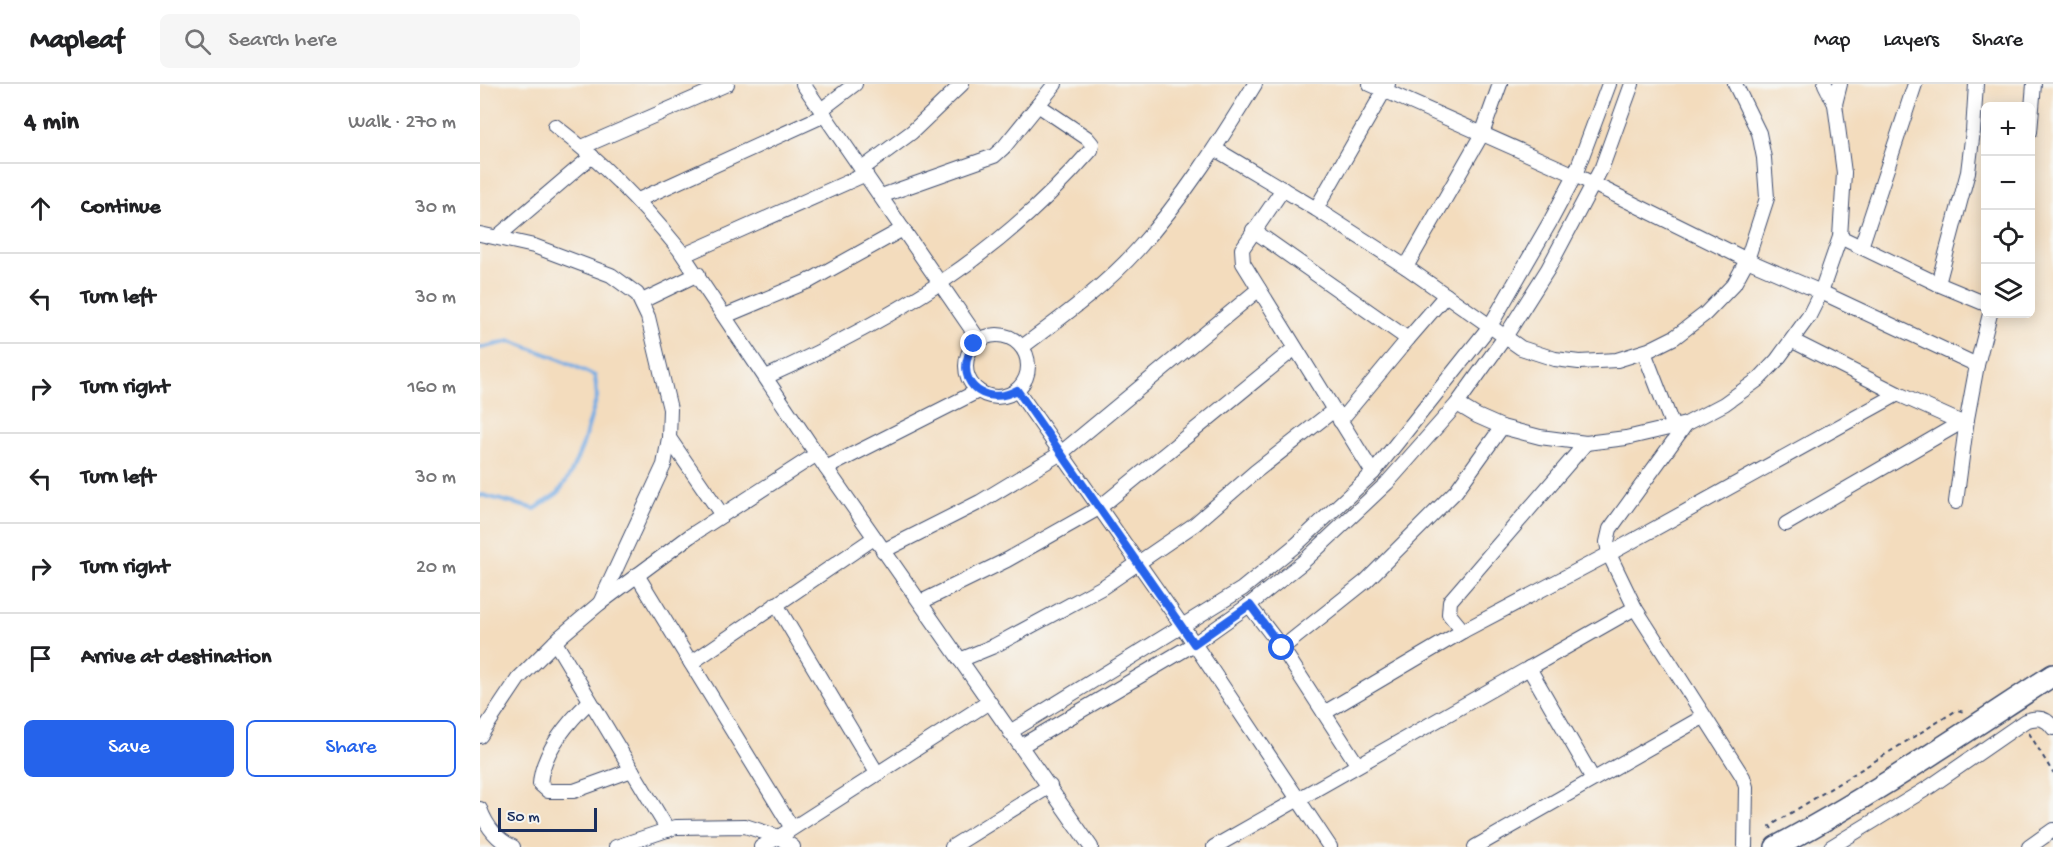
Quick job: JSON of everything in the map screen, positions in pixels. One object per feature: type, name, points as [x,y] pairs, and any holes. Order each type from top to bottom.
[{"type":"main road","points":[[1776,847],[1814,827],[1889,781],[2053,675]]},
{"type":"street","points":[[497,237],[587,152],[727,84]]},
{"type":"street","points":[[803,84],[979,340]]},
{"type":"street","points":[[638,200],[823,112],[855,84]]},
{"type":"street","points":[[684,255],[864,171],[912,132],[962,84]]},
{"type":"street","points":[[881,196],[994,156],[1004,147],[1055,84]]},
{"type":"street","points":[[1022,347],[1087,297],[1137,250],[1215,149],[1255,84]]},
{"type":"street","points":[[1371,84],[1386,88],[1575,175],[1747,260],[1977,365]]},
{"type":"street","points":[[1406,267],[1482,134],[1500,84]]},
{"type":"street","points":[[1010,732],[1242,589],[1296,545],[1373,473],[1490,326],[1575,175],[1609,84]]},
{"type":"street","points":[[1020,746],[1194,644],[1250,605],[1302,562],[1387,483],[1456,404],[1505,337],[1548,268],[1602,167],[1632,84]]},
{"type":"street","points":[[1215,149],[1316,209],[1406,267],[1521,348],[1555,359],[1579,362],[1617,360],[1644,352],[1675,337],[1706,314],[1734,284],[1747,260],[1767,198],[1764,158],[1759,133],[1735,84]]},
{"type":"street","points":[[1456,404],[1502,427],[1540,437],[1586,443],[1626,438],[1680,425],[1724,404],[1759,379],[1793,340],[1809,316],[1821,292],[1840,237],[1844,173],[1835,104],[1825,84]]},
{"type":"street","points":[[1835,104],[1840,84]]},
{"type":"street","points":[[1862,247],[1915,84]]},
{"type":"street","points":[[1938,284],[1968,172],[1976,84]]},
{"type":"street","points":[[2033,102],[2034,84]]},
{"type":"street","points":[[1316,209],[1386,88]]},
{"type":"street","points":[[766,377],[854,335],[941,284],[990,249],[1054,190],[1091,150],[1090,140],[1038,105]]},
{"type":"street","points":[[555,126],[587,152],[638,200],[684,255],[874,538],[1091,847]]},
{"type":"street","points":[[1282,189],[1253,230],[1241,254],[1246,269],[1373,473]]},
{"type":"street","points":[[725,316],[811,280],[853,259],[903,229]]},
{"type":"street","points":[[1253,230],[1408,339]]},
{"type":"street","points":[[480,234],[556,253],[611,275],[630,288],[642,302],[648,317],[670,409],[669,438],[664,465],[600,603]]},
{"type":"street","points":[[1840,237],[1981,302]]},
{"type":"street","points":[[642,302],[698,274]]},
{"type":"street","points":[[884,551],[981,502],[1061,453],[1259,289]]},
{"type":"street","points":[[960,660],[994,646],[1094,593],[1195,524],[1255,472],[1337,416],[1446,294]]},
{"type":"street","points":[[1956,502],[1964,420],[1989,318]]},
{"type":"street","points":[[999,334],[1016,341],[1022,347],[1026,356],[1027,374],[1017,390],[1008,395],[987,396],[970,383],[965,363],[968,353],[979,340],[999,334]]},
{"type":"street","points":[[1793,340],[1898,394],[1964,420]]},
{"type":"street","points":[[921,602],[1007,560],[1099,508],[1295,348]]},
{"type":"street","points":[[1644,352],[1680,425]]},
{"type":"street","points":[[1017,390],[1183,627],[1330,847]]},
{"type":"street","points":[[826,468],[978,391]]},
{"type":"street","points":[[1323,713],[1463,631],[1609,555],[1898,394]]},
{"type":"street","points":[[1786,524],[1964,420]]},
{"type":"street","points":[[1680,425],[1610,529],[1607,542],[1609,555],[1635,608],[1743,777],[1746,787],[1745,847]]},
{"type":"street","points":[[1282,648],[1366,581],[1448,499],[1502,427]]},
{"type":"street","points":[[669,438],[722,515]]},
{"type":"street","points":[[1463,631],[1449,614],[1450,601],[1586,443]]},
{"type":"street","points":[[480,736],[518,679],[555,642],[600,603],[722,515],[817,454]]},
{"type":"street","points":[[691,663],[874,538]]},
{"type":"street","points":[[637,575],[792,828]]},
{"type":"street","points":[[776,604],[877,773]]},
{"type":"street","points":[[1250,605],[1282,648],[1357,764]]},
{"type":"street","points":[[1214,847],[1635,608]]},
{"type":"street","points":[[555,642],[668,830]]},
{"type":"street","points":[[1528,668],[1593,779]]},
{"type":"street","points":[[590,701],[574,716],[554,744],[541,768],[540,784],[548,790],[574,791],[632,770]]},
{"type":"street","points":[[761,847],[989,702]]},
{"type":"street","points":[[1474,847],[1703,717]]},
{"type":"street","points":[[1831,847],[1870,825],[1964,764],[2022,723],[2038,718],[2053,728]]},
{"type":"street","points":[[952,847],[1050,786]]},
{"type":"street","points":[[480,809],[483,817],[501,841],[513,847]]},
{"type":"street","points":[[616,847],[676,827],[745,826],[779,837],[793,847]]},
{"type":"street","points":[[2029,847],[2053,830]]},
{"type":"path","points":[[1770,826],[1957,710],[1963,712]]},
{"type":"path","points":[[2022,723],[2053,773]]},
{"type":"waterway","points":[[480,348],[511,341],[562,360],[595,376],[597,397],[582,447],[570,475],[558,493],[535,509],[480,496]]},
{"type":"route","points":[[974,344],[965,363],[970,383],[987,396],[1008,395],[1017,390],[1194,644],[1250,605],[1282,648]]}]
